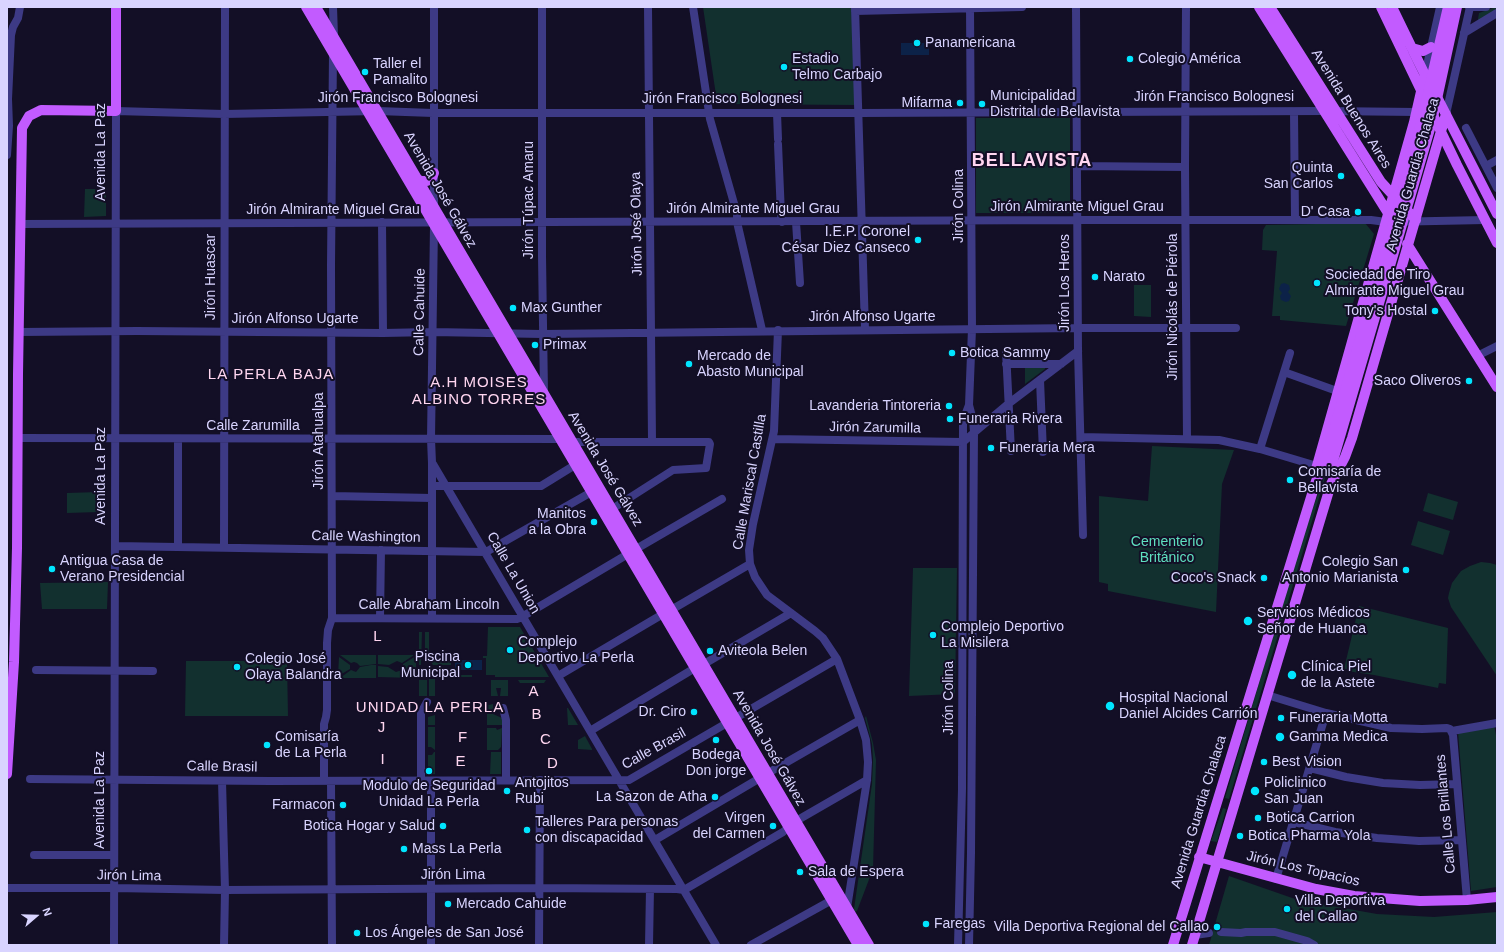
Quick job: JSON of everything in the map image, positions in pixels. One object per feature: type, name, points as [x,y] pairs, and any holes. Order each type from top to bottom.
[{"type":"main road","name":"Avenida La Paz","points":[[116,7],[116,111]]},
{"type":"main road","name":"Avenida José Gálvez","points":[[306,7],[333,52],[418,179],[434,207],[439,222]]},
{"type":"main road","name":"Avenida José Gálvez","points":[[316,7],[334,36],[373,111],[503,333],[575,465],[612,509],[632,551]]},
{"type":"main road","name":"Avenida Buenos Aires","points":[[1259,7],[1324,111],[1387,217]]},
{"type":"main road","name":"Avenida Buenos Aires","points":[[1270,7],[1380,182],[1416,220]]},
{"type":"main road","points":[[1381,7],[1497,243]]},
{"type":"main road","points":[[1392,7],[1497,214]]},
{"type":"main road","name":"Avenida Guardia Chalaca","points":[[1325,463],[1417,140],[1448,7]]},
{"type":"main road","name":"Avenida Guardia Chalaca","points":[[1173,945],[1316,481],[1325,463],[1432,122],[1457,7]]},
{"type":"main road","points":[[1412,48],[1423,51],[1431,47]]},
{"type":"main road","name":"Avenida Guardia Chalaca","points":[[1331,484],[1325,463],[1337,391],[1417,112],[1425,74]]},
{"type":"main road","name":"Jirón Francisco Bolognesi","points":[[20,224],[22,132],[24,124],[29,116],[36,111],[47,109],[116,111]]},
{"type":"main road","name":"Avenida Guardia Chalaca","points":[[1193,940],[1331,484],[1345,457],[1352,438],[1407,244],[1416,220],[1446,114]]},
{"type":"main road","points":[[418,179],[421,181],[427,181],[432,178],[434,173]]},
{"type":"main road","points":[[7,774],[14,662],[17,548],[20,224]]},
{"type":"main road","points":[[1407,244],[1497,387]]},
{"type":"main road","name":"Avenida José Gálvez","points":[[503,333],[544,393],[572,442],[596,490],[667,612],[793,825],[847,908],[869,945]]},
{"type":"main road","name":"Avenida José Gálvez","points":[[793,825],[854,942]]},
{"type":"main road","name":"Jirón Los Topacios","points":[[1200,857],[1276,879],[1316,889],[1354,896],[1420,901],[1467,900],[1497,897]]},
{"type":"street","name":"Jirón Huascar","points":[[224,548],[225,7]]},
{"type":"street","points":[[333,7],[334,36]]},
{"type":"street","points":[[434,7],[434,207]]},
{"type":"street","name":"Jirón Túpac Amaru","points":[[542,7],[542,334],[544,393]]},
{"type":"street","name":"Jirón José Olaya","points":[[648,7],[652,441]]},
{"type":"street","points":[[693,7],[709,112],[737,214],[762,330]]},
{"type":"street","points":[[865,329],[855,9],[1022,7]]},
{"type":"street","name":"Jirón Los Heros","points":[[1076,7],[1078,351],[1083,535]]},
{"type":"street","name":"Jirón Nicolás de Piérola","points":[[1186,7],[1185,167],[1187,438]]},
{"type":"street","name":"Avenida Guardia Chalaca","points":[[1425,74],[1440,7]]},
{"type":"street","points":[[1470,7],[1486,7]]},
{"type":"street","name":"Avenida Guardia Chalaca","points":[[1446,114],[1470,7]]},
{"type":"street","name":"Jirón Colina","points":[[958,945],[962,747],[963,421],[969,404],[972,329],[972,112],[970,8]]},
{"type":"street","points":[[7,155],[11,35],[20,10]]},
{"type":"street","points":[[1464,33],[1497,13]]},
{"type":"street","name":"Jirón Atahualpa","points":[[332,945],[332,889],[328,781],[324,724],[327,710],[327,643],[328,630],[332,618],[331,332],[333,52]]},
{"type":"street","name":"Jirón Francisco Bolognesi","points":[[116,111],[224,114],[373,111],[433,113],[858,113],[1077,111],[1417,112]]},
{"type":"street","name":"Avenida La Paz","points":[[114,945],[116,111]]},
{"type":"street","points":[[1294,112],[1295,220]]},
{"type":"street","points":[[777,113],[782,222]]},
{"type":"street","points":[[1466,128],[1497,188]]},
{"type":"street","points":[[1486,166],[1497,160]]},
{"type":"street","points":[[1077,166],[1185,167]]},
{"type":"street","name":"Jirón Almirante Miguel Grau","points":[[20,224],[1370,220],[1387,217],[1416,220],[1485,220]]},
{"type":"street","points":[[382,222],[383,333]]},
{"type":"street","name":"Calle Cahuide","points":[[432,618],[431,439],[433,332],[439,222]]},
{"type":"street","points":[[796,222],[800,283]]},
{"type":"street","name":"Jirón Alfonso Ugarte","points":[[19,332],[433,332],[542,334],[865,329],[1236,328]]},
{"type":"street","name":"Calle Mariscal Castilla","points":[[778,330],[772,440],[753,524],[749,550],[750,564],[755,577],[767,595],[823,638],[837,659],[866,740],[868,762],[867,780],[847,908]]},
{"type":"street","points":[[1477,356],[1497,346]]},
{"type":"street","points":[[1006,351],[1011,451]]},
{"type":"street","points":[[963,442],[1008,404],[1078,351]]},
{"type":"street","points":[[1260,448],[1290,353]]},
{"type":"street","points":[[1006,364],[1061,364]]},
{"type":"street","points":[[1284,372],[1337,391]]},
{"type":"street","points":[[1040,380],[1043,452]]},
{"type":"street","name":"Jirón Colina","points":[[968,945],[971,848],[974,490],[974,420],[969,404]]},
{"type":"street","points":[[1081,437],[1187,438],[1219,440],[1325,463]]},
{"type":"street","name":"Calle Zarumilla","points":[[18,438],[561,439]]},
{"type":"street","points":[[178,439],[178,547]]},
{"type":"street","name":"Jirón Zarumilla","points":[[772,440],[963,442]]},
{"type":"street","points":[[572,442],[709,442],[710,444],[706,468],[673,470],[612,509]]},
{"type":"street","name":"Calle La Union","points":[[432,463],[486,552],[522,616],[716,945]]},
{"type":"street","points":[[432,486],[541,486],[575,465]]},
{"type":"street","points":[[486,552],[596,490]]},
{"type":"street","points":[[963,490],[974,490]]},
{"type":"street","points":[[332,496],[432,498]]},
{"type":"street","name":"Calle Abraham Lincoln","points":[[332,618],[516,619],[722,499]]},
{"type":"street","points":[[963,537],[973,537]]},
{"type":"street","name":"Calle Washington","points":[[115,546],[486,552]]},
{"type":"street","points":[[380,618],[381,550]]},
{"type":"street","points":[[558,676],[750,564]]},
{"type":"street","points":[[963,575],[973,575]]},
{"type":"street","points":[[590,731],[790,613]]},
{"type":"street","name":"Calle Brasil","points":[[30,779],[222,781],[629,780],[837,659]]},
{"type":"street","points":[[36,670],[153,671]]},
{"type":"street","points":[[1268,695],[1326,713],[1391,728],[1450,730],[1497,723]]},
{"type":"street","points":[[421,781],[421,716],[422,710],[427,702]]},
{"type":"street","points":[[962,703],[972,704]]},
{"type":"street","points":[[503,708],[506,720],[506,780]]},
{"type":"street","points":[[1276,879],[1326,713]]},
{"type":"street","points":[[655,840],[860,720]]},
{"type":"street","name":"Calle Los Brillantes","points":[[1450,730],[1457,784],[1467,900]]},
{"type":"street","points":[[962,747],[972,747]]},
{"type":"street","points":[[1310,768],[1346,777],[1383,783],[1420,785],[1457,784]]},
{"type":"street","points":[[539,945],[540,780]]},
{"type":"street","points":[[684,890],[867,780]]},
{"type":"street","points":[[222,781],[225,890],[224,945]]},
{"type":"street","points":[[431,781],[431,945]]},
{"type":"street","points":[[1294,822],[1335,832],[1377,838],[1419,841],[1462,840]]},
{"type":"street","points":[[34,855],[114,855]]},
{"type":"street","name":"Jirón Lima","points":[[7,888],[225,890],[539,888],[684,890]]},
{"type":"street","points":[[649,945],[650,889]]},
{"type":"street","points":[[751,945],[832,900]]},
{"type":"street","points":[[854,942],[857,925]]},
{"type":"street","points":[[1221,932],[1275,932],[1307,941],[1314,945]]},
{"type":"street","points":[[1193,940],[1210,934]]},
{"type":"green space","name":"Estadio Telmo Carbajo","points":[[703,7],[854,7],[854,105],[721,104],[717,102]]},
{"type":"green space","points":[[1496,7],[1497,14],[1477,25],[1479,13]]},
{"type":"green space","points":[[976,118],[1070,118],[1070,213],[976,213]]},
{"type":"green space","points":[[85,189],[106,189],[106,216],[84,217]]},
{"type":"green space","name":"Sociedad de Tiro Almirante Miguel Grau","points":[[1365,223],[1374,234],[1346,326],[1280,320],[1280,316],[1272,316],[1277,251],[1262,250],[1263,230],[1266,225]]},
{"type":"green space","points":[[1134,285],[1151,285],[1151,317],[1134,316]]},
{"type":"green space","points":[[1045,366],[1045,369],[1025,384],[1025,367]]},
{"type":"green space","name":"Cementerio Británico","points":[[1152,446],[1234,450],[1222,484],[1216,612],[1108,591],[1108,584],[1099,582],[1099,496],[1148,501]]},
{"type":"green space","points":[[1333,451],[1229,799],[1225,798],[1300,545]]},
{"type":"green space","points":[[99,492],[99,512],[67,513],[67,493]]},
{"type":"green space","points":[[1428,493],[1458,502],[1453,520],[1423,511]]},
{"type":"green space","points":[[1418,521],[1450,531],[1443,555],[1411,545]]},
{"type":"green space","points":[[1481,562],[1497,565],[1497,676],[1451,607],[1448,598],[1452,583],[1461,571]]},
{"type":"green space","name":"Complejo Deportivo La Misilera","points":[[913,568],[957,568],[955,694],[909,696]]},
{"type":"green space","points":[[108,582],[107,609],[42,609],[40,583]]},
{"type":"green space","points":[[1359,606],[1448,628],[1446,684],[1439,683],[1438,688],[1347,671],[1348,669],[1344,669]]},
{"type":"green space","name":"Complejo Deportivo La Perla","points":[[488,627],[520,627],[549,677],[495,677],[495,675],[486,675],[486,658],[483,658],[483,656],[487,656]]},
{"type":"green space","points":[[419,632],[422,632],[421,665],[419,665]]},
{"type":"green space","points":[[425,632],[429,632],[429,660],[425,660]]},
{"type":"green space","points":[[340,655],[376,655],[376,664],[360,666],[354,662],[351,663]]},
{"type":"green space","points":[[378,655],[414,655],[402,663],[397,661],[389,665],[378,664]]},
{"type":"green space","points":[[442,655],[451,655],[451,665],[433,665],[431,662],[433,657],[442,657]]},
{"type":"green space","points":[[416,656],[416,677],[403,668],[403,664]]},
{"type":"green space","points":[[339,657],[350,665],[350,669],[338,676]]},
{"type":"green space","points":[[186,661],[287,661],[288,716],[185,716]]},
{"type":"green space","points":[[376,665],[376,678],[340,678],[351,670],[356,672],[360,667]]},
{"type":"green space","points":[[378,666],[388,667],[396,672],[402,670],[414,678],[378,677]]},
{"type":"green space","points":[[433,668],[451,668],[451,675],[472,675],[472,677],[429,677],[429,672]]},
{"type":"green space","points":[[429,679],[435,679],[435,696],[429,696]]},
{"type":"green space","points":[[419,680],[427,680],[427,696],[419,696]]},
{"type":"green space","points":[[491,680],[508,680],[508,696],[500,696],[501,688],[496,688],[498,696],[491,696]]},
{"type":"green space","points":[[518,680],[546,680],[544,683],[520,683]]},
{"type":"green space","points":[[487,704],[493,704],[493,714],[502,718],[502,725],[487,725]]},
{"type":"green space","points":[[568,708],[578,725],[568,725]]},
{"type":"green space","points":[[435,715],[435,725],[428,725],[428,717]]},
{"type":"green space","points":[[866,716],[876,760],[873,869],[857,911],[855,912],[854,909],[872,784],[872,744],[865,718]]},
{"type":"green space","points":[[1494,725],[1497,740],[1497,887],[1471,891],[1458,732]]},
{"type":"green space","points":[[428,727],[435,727],[435,750],[428,747]]},
{"type":"green space","points":[[487,728],[496,728],[497,730],[502,728],[501,747],[498,750],[487,750]]},
{"type":"green space","points":[[585,736],[592,750],[578,749],[578,740]]},
{"type":"green space","points":[[434,752],[435,774],[428,774],[431,773],[431,770],[428,769],[428,755],[432,755]]},
{"type":"green space","points":[[491,752],[501,752],[501,774],[490,774]]},
{"type":"green space","points":[[1223,808],[1226,809],[1217,842],[1211,841]]},
{"type":"green space","name":"Villa Deportiva del Callao","points":[[1229,876],[1298,900],[1377,914],[1434,917],[1497,912],[1497,945],[1209,945]]},
{"type":"water","points":[[901,43],[929,43],[929,55],[901,55]]},
{"type":"water","points":[[1284,283],[1289,285],[1290,289],[1288,292],[1291,296],[1289,301],[1286,302],[1281,300],[1280,296],[1282,293],[1279,289],[1281,284]]},
{"type":"water","name":"Piscina Municipal","points":[[455,660],[482,660],[482,670],[455,670]]},
{"type":"place","name":"Panamericana","points":[[917,43]]},
{"type":"place","name":"Colegio América","points":[[1130,59]]},
{"type":"place","name":"Estadio Telmo Carbajo","points":[[784,67]]},
{"type":"place","name":"Taller el Pamalito","points":[[365,72]]},
{"type":"place","name":"Mifarma","points":[[960,103]]},
{"type":"place","name":"Municipalidad Distrital de Bellavista","points":[[982,104]]},
{"type":"place","name":"Quinta San Carlos","points":[[1341,176]]},
{"type":"place","name":"D' Casa","points":[[1358,212]]},
{"type":"place","name":"I.E.P. Coronel César Diez Canseco","points":[[918,240]]},
{"type":"place","name":"Narato","points":[[1095,277]]},
{"type":"place","name":"Sociedad de Tiro Almirante Miguel Grau","points":[[1317,283]]},
{"type":"place","name":"Max Gunther","points":[[513,308]]},
{"type":"place","name":"Tony's Hostal","points":[[1435,311]]},
{"type":"place","name":"Primax","points":[[535,345]]},
{"type":"place","name":"Botica Sammy","points":[[952,353]]},
{"type":"place","name":"Mercado de Abasto Municipal","points":[[689,364]]},
{"type":"place","name":"Saco Oliveros","points":[[1469,381]]},
{"type":"place","name":"Lavanderia Tintoreria","points":[[949,406]]},
{"type":"place","name":"Funeraria Rivera","points":[[950,419]]},
{"type":"place","name":"Funeraria Mera","points":[[991,448]]},
{"type":"place","name":"Comisaría de Bellavista","points":[[1290,480]]},
{"type":"place","name":"Manitos a la Obra","points":[[594,522]]},
{"type":"place","name":"Antigua Casa de Verano Presidencial","points":[[52,569]]},
{"type":"place","name":"Colegio San Antonio Marianista","points":[[1406,570]]},
{"type":"place","name":"Coco's Snack","points":[[1264,578]]},
{"type":"place","name":"Servicios Médicos Señor de Huanca","points":[[1248,621]]},
{"type":"place","name":"Complejo Deportivo La Misilera","points":[[933,635]]},
{"type":"place","name":"Complejo Deportivo La Perla","points":[[510,650]]},
{"type":"place","name":"Aviteola Belen","points":[[710,651]]},
{"type":"place","name":"Piscina Municipal","points":[[468,665]]},
{"type":"place","name":"Colegio José Olaya Balandra","points":[[237,667]]},
{"type":"place","name":"Clínica Piel de la Astete","points":[[1292,675]]},
{"type":"place","name":"Hospital Nacional Daniel Alcides Carrión","points":[[1110,706]]},
{"type":"place","name":"Dr. Ciro","points":[[694,712]]},
{"type":"place","name":"Funeraria Motta","points":[[1281,718]]},
{"type":"place","name":"Gamma Medica","points":[[1280,737]]},
{"type":"place","name":"Bodega Don jorge","points":[[716,740]]},
{"type":"place","name":"Comisaría de La Perla","points":[[267,745]]},
{"type":"place","name":"Best Vision","points":[[1264,762]]},
{"type":"place","name":"Modulo de Seguridad Unidad La Perla","points":[[429,771]]},
{"type":"place","name":"Antojitos Rubi","points":[[507,791]]},
{"type":"place","name":"Policlinico San Juan","points":[[1255,791]]},
{"type":"place","name":"La Sazon de Atha","points":[[715,797]]},
{"type":"place","name":"Farmacon","points":[[343,805]]},
{"type":"place","name":"Botica Carrion","points":[[1258,818]]},
{"type":"place","name":"Botica Hogar y Salud","points":[[443,826]]},
{"type":"place","name":"Virgen del Carmen","points":[[773,826]]},
{"type":"place","name":"Talleres Para personas con discapacidad","points":[[527,830]]},
{"type":"place","name":"Botica Pharma Yola","points":[[1240,836]]},
{"type":"place","name":"Mass La Perla","points":[[404,849]]},
{"type":"place","name":"Sala de Espera","points":[[800,872]]},
{"type":"place","name":"Mercado Cahuide","points":[[448,904]]},
{"type":"place","name":"Villa Deportiva del Callao","points":[[1287,909]]},
{"type":"place","name":"Faregas","points":[[926,924]]},
{"type":"place","name":"Villa Deportiva Regional del Callao","points":[[1217,927]]},
{"type":"place","name":"Los Ángeles de San José","points":[[357,933]]},
{"type":"district","name":"BELLAVISTA","points":[[1032,161]]},
{"type":"district","name":"LA PERLA BAJA","points":[[271,375]]},
{"type":"district","name":"A.H MOISES ALBINO TORRES","points":[[479,392]]},
{"type":"district","name":"L","points":[[378,637]]},
{"type":"district","name":"A","points":[[534,692]]},
{"type":"district","name":"UNIDAD LA PERLA","points":[[430,708]]},
{"type":"district","name":"B","points":[[537,715]]},
{"type":"district","name":"J","points":[[382,728]]},
{"type":"district","name":"F","points":[[463,738]]},
{"type":"district","name":"C","points":[[546,740]]},
{"type":"district","name":"I","points":[[383,760]]},
{"type":"district","name":"E","points":[[461,762]]},
{"type":"district","name":"D","points":[[553,764]]}]
